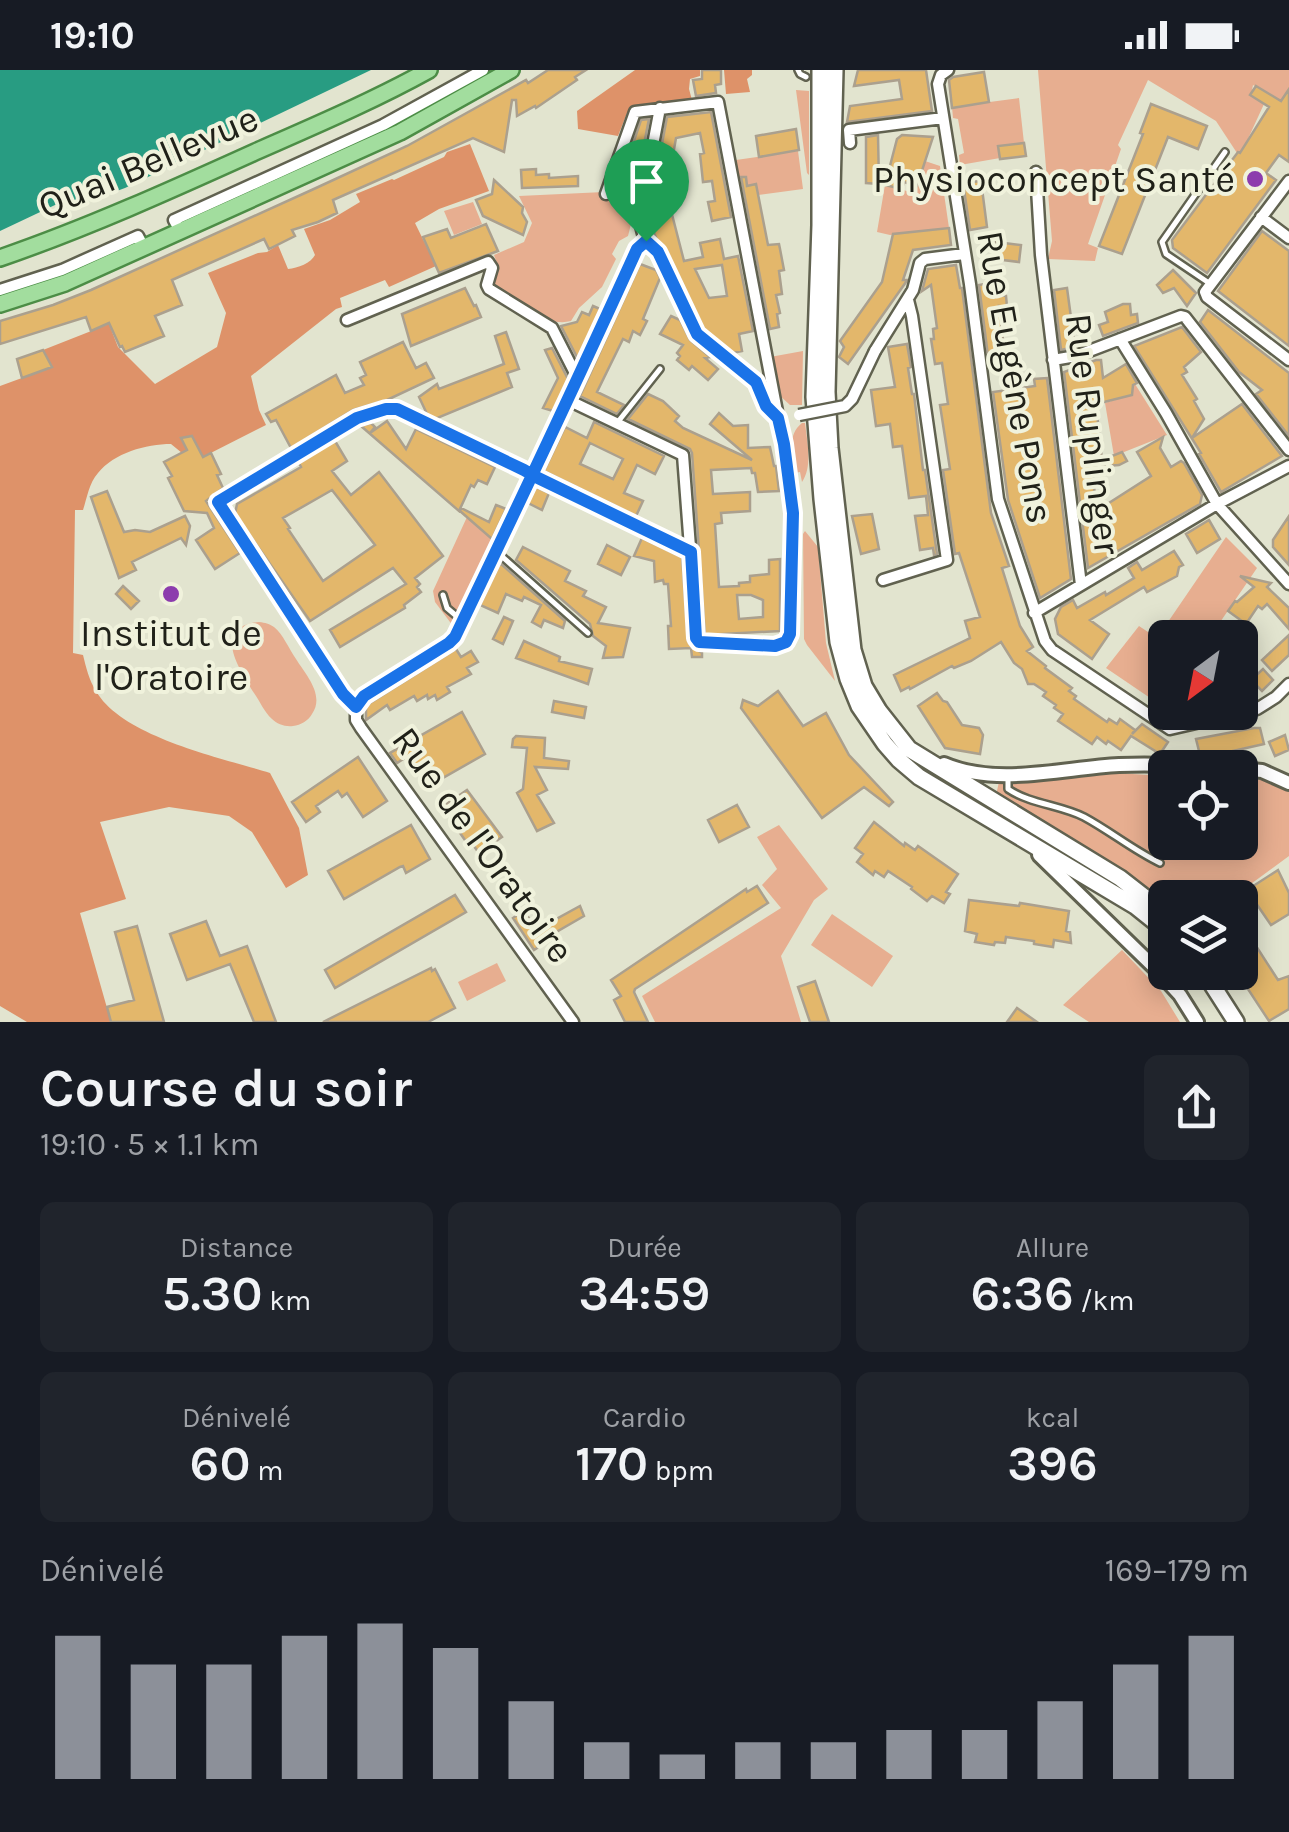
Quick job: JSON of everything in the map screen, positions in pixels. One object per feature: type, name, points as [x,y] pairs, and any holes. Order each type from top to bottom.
[{"type":"main road","name":"Quai Bellevue","points":[[0,258],[142,203],[429,70]]},
{"type":"main road","points":[[0,304],[65,283],[400,132],[511,70]]},
{"type":"main road","points":[[816,73],[830,448],[856,664],[864,686],[909,749],[1120,878],[1148,900]]},
{"type":"main road","points":[[816,73],[815,423],[838,642],[859,706],[884,744],[919,776],[1148,916]]},
{"type":"main road","points":[[1216,990],[1236,1022]]},
{"type":"main road","points":[[1226,990],[1246,1022]]},
{"type":"street","points":[[180,232],[174,220],[383,125],[484,70]]},
{"type":"street","name":"Rue Eugène Pons","points":[[945,73],[938,84],[970,284],[998,499],[1045,642],[1170,729],[1257,709],[1289,684]]},
{"type":"street","points":[[568,400],[683,454],[696,638],[702,644],[775,646],[786,642],[790,634],[793,513],[787,464],[718,102],[637,111],[606,194]]},
{"type":"street","points":[[660,108],[639,218],[646,241],[658,252],[697,334],[756,382],[766,406],[778,418]]},
{"type":"street","points":[[850,144],[849,130],[943,118]]},
{"type":"street","name":"Rue Ruplinger","points":[[1036,172],[1040,255],[1081,585]]},
{"type":"street","points":[[1289,181],[1205,292],[1206,297],[1289,360]]},
{"type":"street","points":[[1261,217],[1289,238]]},
{"type":"street","points":[[0,290],[62,270],[138,236],[144,248]]},
{"type":"street","points":[[356,707],[364,696],[452,641],[637,249],[646,241]]},
{"type":"street","points":[[778,418],[839,409],[850,402],[886,330],[908,300],[920,263],[964,254]]},
{"type":"street","points":[[347,320],[485,262],[491,264],[489,290],[552,328],[578,379]]},
{"type":"street","points":[[883,580],[947,560],[908,300]]},
{"type":"street","points":[[1052,360],[1076,356],[1182,316],[1289,450]]},
{"type":"street","points":[[1120,339],[1218,504],[1289,584]]},
{"type":"street","name":"Rue de l'Oratoire","points":[[532,475],[392,408],[357,418],[218,502],[334,680],[356,707],[356,720],[573,1022]]},
{"type":"street","points":[[1034,612],[1289,466]]},
{"type":"street","points":[[532,475],[691,552]]},
{"type":"street","points":[[894,731],[947,766],[981,774],[1148,766]]},
{"type":"street","points":[[1258,771],[1289,784]]},
{"type":"street","points":[[1022,840],[1156,968],[1198,1022]]},
{"type":"lane","points":[[1210,283],[1166,254],[1162,242],[1225,152]]},
{"type":"lane","points":[[617,423],[660,369]]},
{"type":"lane","points":[[496,551],[588,633]]},
{"type":"lane","points":[[443,594],[447,608],[463,620]]},
{"type":"lane","points":[[1008,774],[1008,789],[1017,795],[1080,816],[1160,864]]},
{"type":"shaded area","points":[[635,70],[700,70],[700,76],[690,79],[692,100],[633,107],[618,136],[578,129],[577,111]]},
{"type":"shaded area","points":[[724,70],[752,70],[747,79],[750,92],[726,94]]},
{"type":"shaded area","points":[[1038,70],[1289,70],[1289,89],[1281,101],[1253,85],[1251,95],[1264,104],[1241,154],[1216,121],[1148,80],[1118,145],[1121,149],[1088,244],[1098,248],[1095,261],[1048,259],[1052,241]]},
{"type":"shaded area","points":[[796,90],[809,91],[809,175],[807,173]]},
{"type":"shaded area","points":[[1019,98],[1024,143],[999,146],[1000,158],[960,165],[959,155],[964,153],[952,107]]},
{"type":"shaded area","points":[[470,144],[489,191],[439,209],[415,223],[436,266],[389,287],[385,280],[340,298],[342,307],[251,376],[266,425],[193,462],[171,444],[122,455],[98,473],[83,510],[75,510],[73,653],[83,655],[96,691],[127,721],[150,733],[270,773],[299,828],[308,875],[286,888],[252,832],[229,816],[169,807],[100,822],[126,899],[80,913],[111,1022],[27,1022],[0,1006],[0,386],[52,367],[43,350],[109,324],[118,347],[155,384],[217,347],[226,313],[208,273],[278,245],[288,269],[304,265],[315,255],[304,229],[330,220],[360,202],[356,194]]},
{"type":"shaded area","points":[[798,151],[803,189],[758,195],[756,185],[747,186],[746,177],[739,178],[736,160]]},
{"type":"shaded area","points":[[925,161],[940,166],[949,228],[890,235],[877,232],[885,185],[914,193]]},
{"type":"shaded area","points":[[613,189],[627,197],[624,215],[632,220],[628,236],[619,241],[612,254],[616,259],[602,287],[571,321],[541,317],[494,288],[491,284],[499,269],[494,255],[524,242],[532,223],[519,196]]},
{"type":"shaded area","points":[[473,202],[482,224],[454,235],[444,211]]},
{"type":"shaded area","points":[[803,351],[802,405],[790,405],[778,394],[770,357]]},
{"type":"shaded area","points":[[1135,384],[1167,435],[1114,456],[1105,403],[1131,395],[1131,386]]},
{"type":"shaded area","points":[[802,423],[808,453],[802,482],[800,472],[795,473],[792,446]]},
{"type":"shaded area","points":[[467,517],[493,540],[453,626],[435,602],[433,591]]},
{"type":"shaded area","points":[[805,531],[818,547],[826,643],[835,681],[804,639]]},
{"type":"shaded area","points":[[1226,537],[1257,568],[1222,620],[1169,620]]},
{"type":"shaded area","points":[[259,622],[277,630],[313,685],[315,707],[301,724],[287,726],[272,719],[237,662],[232,641],[236,632]]},
{"type":"shaded area","points":[[1139,626],[1148,632],[1148,696],[1106,668]]},
{"type":"shaded area","points":[[1116,773],[1148,775],[1148,860],[1258,860],[1258,780],[1264,780],[1289,792],[1289,856],[1256,880],[1148,880],[1148,888],[996,795],[999,782]]},
{"type":"shaded area","points":[[779,825],[828,889],[814,900],[781,956],[801,1022],[655,1022],[642,996],[781,908],[762,885],[777,869],[757,837]]},
{"type":"shaded area","points":[[832,914],[893,956],[872,987],[811,945]]},
{"type":"shaded area","points":[[1122,950],[1148,977],[1148,990],[1160,990],[1180,1022],[1089,1022],[1063,1005]]},
{"type":"shaded area","points":[[497,963],[506,981],[467,1001],[458,982]]},
{"type":"water","points":[[0,70],[371,70],[125,188],[84,203],[55,205],[0,231]]},
{"type":"building","points":[[548,70],[586,70],[536,108],[517,116],[516,100],[512,100],[504,152],[473,138],[333,200],[337,213],[292,230],[295,236],[269,249],[264,239],[172,280],[182,305],[155,316],[164,336],[125,352],[109,323],[91,331],[86,317],[0,344],[0,321],[91,290],[316,188],[407,146]]},
{"type":"building","points":[[702,70],[721,70],[716,93],[696,96],[693,80],[702,79]]},
{"type":"building","points":[[858,70],[926,70],[932,111],[847,122],[850,106],[902,99],[899,80],[854,86]]},
{"type":"building","points":[[984,72],[989,102],[952,108],[949,80]]},
{"type":"building","points":[[1256,86],[1281,101],[1289,89],[1289,162],[1279,155],[1266,173],[1276,180],[1207,273],[1173,248],[1172,240],[1240,153],[1269,107],[1250,95]]},
{"type":"building","points":[[1151,104],[1207,126],[1198,149],[1168,137],[1122,254],[1099,246]]},
{"type":"building","points":[[711,112],[731,217],[712,221],[708,202],[715,201],[712,181],[703,182],[700,133],[676,138],[676,170],[669,171],[667,195],[684,261],[703,257],[700,243],[720,239],[724,259],[738,256],[753,331],[739,334],[742,351],[733,353],[704,329],[648,218],[667,117]],"holes":[[[722,265],[727,296],[709,298],[695,269]]]},
{"type":"building","points":[[649,119],[638,174],[632,173],[629,183],[620,182],[641,120]]},
{"type":"building","points":[[796,129],[799,150],[759,157],[756,136]]},
{"type":"building","points":[[878,135],[879,184],[866,183],[866,137]]},
{"type":"building","points":[[902,135],[933,137],[917,186],[904,182],[902,189],[885,185],[897,139]]},
{"type":"building","points":[[1024,143],[1026,156],[1000,159],[998,146]]},
{"type":"building","points":[[536,169],[536,175],[549,174],[549,178],[578,176],[578,186],[522,188],[521,170]]},
{"type":"building","points":[[741,177],[746,177],[747,186],[756,184],[768,245],[779,244],[780,249],[784,270],[779,271],[782,294],[776,295],[779,327],[770,329]]},
{"type":"building","points":[[494,180],[523,207],[527,222],[523,235],[483,216],[476,200],[492,194]]},
{"type":"building","points":[[981,181],[987,227],[970,230],[963,183]]},
{"type":"building","points":[[486,224],[498,251],[439,273],[423,237],[447,229],[451,238]]},
{"type":"building","points":[[949,228],[951,245],[913,250],[903,280],[906,282],[848,364],[839,357],[844,347],[840,341],[882,282],[893,234]]},
{"type":"building","points":[[1262,231],[1289,251],[1289,346],[1218,291]]},
{"type":"building","points":[[996,242],[1021,245],[1019,262],[994,259]]},
{"type":"building","points":[[640,264],[656,270],[660,278],[643,319],[647,321],[640,335],[633,331],[629,342],[623,339],[597,392],[624,405],[617,414],[580,396]]},
{"type":"building","points":[[956,265],[962,288],[991,513],[1009,566],[1002,568],[1020,626],[1033,647],[1027,651],[1072,688],[1069,691],[1076,696],[1074,699],[1107,722],[1109,719],[1117,724],[1120,719],[1135,730],[1132,734],[1142,724],[1168,742],[1163,750],[1154,750],[1131,736],[1121,750],[1097,737],[1092,744],[1058,721],[1063,714],[1043,696],[1046,692],[1028,684],[1022,669],[1001,642],[971,661],[901,691],[894,675],[970,638],[965,621],[980,617],[959,553],[955,554],[943,470],[950,469],[940,405],[948,404],[942,363],[935,364],[931,339],[933,329],[937,328],[931,285],[922,291],[928,269]]},
{"type":"building","points":[[1173,270],[1196,293],[1187,306],[1174,288],[1163,293],[1157,285]]},
{"type":"building","points":[[985,284],[987,294],[1006,296],[1007,307],[999,306],[1006,365],[989,364],[979,285]]},
{"type":"building","points":[[465,288],[481,317],[411,346],[402,314]]},
{"type":"building","points":[[1067,288],[1075,347],[1061,350],[1054,290]]},
{"type":"building","points":[[1130,304],[1131,315],[1137,314],[1138,323],[1103,336],[1099,325],[1108,322],[1105,312]]},
{"type":"building","points":[[593,306],[600,309],[578,359],[561,326],[577,322],[582,312],[589,315]]},
{"type":"building","points":[[1208,310],[1289,373],[1289,436],[1256,394],[1262,390],[1239,372],[1200,322]]},
{"type":"building","points":[[671,316],[680,320],[690,340],[718,369],[708,380],[692,366],[689,370],[677,360],[683,345],[660,334]]},
{"type":"building","points":[[1182,327],[1201,352],[1184,367],[1187,372],[1182,375],[1204,419],[1192,438],[1242,404],[1282,456],[1221,492],[1134,346]]},
{"type":"building","points":[[506,332],[519,369],[507,373],[512,387],[435,419],[428,416],[419,397],[437,384],[439,389],[504,364],[495,336]]},
{"type":"building","points":[[403,342],[416,368],[426,363],[434,378],[387,400],[353,410],[291,448],[276,420],[271,422],[266,414],[336,375],[345,393],[364,385],[360,378],[366,375],[360,362]]},
{"type":"building","points":[[907,344],[937,554],[934,555],[933,548],[920,550],[915,516],[928,515],[926,496],[909,498],[902,446],[893,447],[890,424],[876,426],[871,390],[895,387],[888,347]]},
{"type":"building","points":[[552,348],[568,379],[553,411],[543,408],[558,378],[545,350]]},
{"type":"building","points":[[43,350],[52,367],[22,378],[17,359]]},
{"type":"building","points":[[1101,360],[1103,378],[1126,364],[1137,383],[1132,395],[1096,404],[1102,460],[1122,452],[1127,461],[1092,467],[1095,496],[1100,496],[1101,508],[1151,476],[1137,452],[1163,437],[1160,448],[1171,467],[1184,463],[1202,495],[1200,504],[1088,568],[1064,372]]},
{"type":"building","points":[[1047,378],[1071,579],[1040,598],[1008,500],[993,392],[1035,386],[1034,379]]},
{"type":"building","points":[[648,394],[679,416],[675,421],[683,428],[752,460],[710,424],[719,413],[733,426],[748,425],[748,448],[770,447],[779,491],[758,492],[751,468],[711,470],[713,494],[750,492],[750,511],[721,513],[722,523],[715,524],[719,587],[739,586],[750,582],[750,576],[769,574],[769,560],[780,559],[780,631],[705,635],[692,453],[628,419]],"holes":[[[737,595],[763,600],[763,617],[739,619]]]},
{"type":"building","points":[[387,421],[406,449],[416,429],[495,467],[487,484],[478,480],[474,487],[471,485],[459,511],[361,426],[371,423],[375,427],[370,433]]},
{"type":"building","points":[[594,422],[664,456],[655,474],[637,465],[624,493],[643,501],[636,516],[544,471],[565,427],[587,438]],"holes":[[[590,443],[623,459],[613,479],[580,464]]]},
{"type":"building","points":[[192,436],[203,457],[211,453],[221,474],[217,475],[223,488],[206,501],[240,553],[215,569],[196,540],[214,528],[207,513],[184,511],[164,462],[187,450],[181,438]]},
{"type":"building","points":[[335,441],[347,461],[332,471],[351,495],[379,472],[443,556],[415,578],[421,592],[405,608],[340,647],[330,630],[406,584],[393,568],[310,621],[235,514],[237,504],[301,467],[299,463]],"holes":[[[332,490],[375,545],[323,581],[283,518]]]},
{"type":"building","points":[[536,487],[549,493],[542,510],[528,503]]},
{"type":"building","points":[[107,491],[124,532],[150,532],[185,516],[190,526],[186,545],[181,538],[132,562],[136,570],[119,578],[91,497]]},
{"type":"building","points":[[496,505],[506,509],[492,539],[460,511],[461,508],[489,522]]},
{"type":"building","points":[[872,514],[879,549],[861,554],[852,516]]},
{"type":"building","points":[[1289,516],[1289,565],[1273,547],[1273,540]]},
{"type":"building","points":[[1209,520],[1220,539],[1197,553],[1186,534]]},
{"type":"building","points":[[642,538],[682,557],[688,641],[702,657],[692,657],[691,648],[669,649],[668,584],[663,580],[655,582],[654,561],[634,556]]},
{"type":"building","points":[[607,545],[630,557],[621,575],[598,564]]},
{"type":"building","points":[[523,547],[570,571],[565,581],[586,591],[583,596],[606,607],[598,623],[630,628],[623,657],[603,658],[606,646],[593,636],[590,624],[516,560]]},
{"type":"building","points":[[1174,551],[1183,565],[1177,576],[1147,592],[1144,587],[1090,620],[1109,634],[1092,659],[1058,634],[1055,619],[1061,607],[1073,600],[1077,608],[1105,592],[1106,595],[1134,578],[1128,568],[1137,562],[1142,570]]},
{"type":"building","points":[[500,563],[565,621],[563,628],[544,620],[541,627],[532,622],[541,605],[524,597],[522,601],[506,594],[498,613],[480,605]]},
{"type":"building","points":[[1240,576],[1271,583],[1267,587],[1289,608],[1289,629],[1267,604],[1262,609],[1258,606],[1249,620],[1240,620],[1228,611],[1254,587]]},
{"type":"building","points":[[123,586],[139,601],[131,609],[116,594]]},
{"type":"building","points":[[504,617],[513,621],[503,644],[493,639]]},
{"type":"building","points":[[1289,635],[1289,655],[1272,671],[1262,660]]},
{"type":"building","points":[[524,641],[560,657],[559,661],[592,669],[588,684],[516,658]]},
{"type":"building","points":[[456,649],[461,657],[471,651],[478,662],[467,668],[471,674],[447,687],[450,692],[437,700],[435,695],[417,701],[414,696],[390,710],[387,705],[366,720],[370,703]]},
{"type":"building","points":[[1263,669],[1273,680],[1262,691],[1258,687],[1258,674]]},
{"type":"building","points":[[778,691],[803,726],[826,713],[849,755],[893,802],[889,806],[864,787],[822,818],[741,708],[743,700],[758,706]]},
{"type":"building","points":[[937,693],[962,725],[979,728],[983,735],[980,754],[945,748],[918,706]]},
{"type":"building","points":[[554,701],[586,707],[584,718],[552,712]]},
{"type":"building","points":[[462,712],[485,754],[427,787],[414,765],[411,767],[405,758],[397,763],[390,753]]},
{"type":"building","points":[[1260,728],[1264,744],[1237,750],[1199,750],[1196,739]]},
{"type":"building","points":[[1285,735],[1289,750],[1275,756],[1269,742]]},
{"type":"building","points":[[516,736],[545,738],[544,758],[569,761],[568,769],[535,767],[547,790],[537,795],[554,823],[537,831],[517,793],[523,789],[527,748],[512,747]]},
{"type":"building","points":[[358,757],[387,801],[363,817],[347,793],[342,797],[338,791],[316,806],[320,812],[306,822],[292,802]]},
{"type":"building","points":[[467,790],[502,837],[479,853],[470,841],[467,843],[445,805]]},
{"type":"building","points":[[737,805],[749,827],[719,842],[708,820]]},
{"type":"building","points":[[874,822],[904,846],[905,843],[915,850],[918,846],[958,874],[944,903],[932,896],[927,901],[888,871],[884,877],[875,871],[873,875],[857,862],[863,854],[855,848]]},
{"type":"building","points":[[411,825],[430,859],[406,873],[400,867],[344,899],[328,871]]},
{"type":"building","points":[[1278,870],[1289,893],[1289,914],[1271,925],[1258,906],[1258,883]]},
{"type":"building","points":[[757,886],[768,903],[635,989],[648,1022],[625,1022],[614,1000],[621,996],[611,980],[746,889],[747,892]]},
{"type":"building","points":[[455,895],[466,912],[335,988],[325,970]]},
{"type":"building","points":[[969,900],[1069,911],[1066,931],[1070,932],[1071,943],[1054,940],[1053,947],[1006,937],[1005,943],[994,945],[975,942],[977,934],[965,931]]},
{"type":"building","points":[[580,906],[584,916],[546,938],[548,941],[534,950],[513,918],[524,910],[536,930]]},
{"type":"building","points":[[206,921],[220,956],[247,946],[276,1022],[254,1022],[230,964],[187,980],[170,934]]},
{"type":"building","points":[[137,926],[164,1022],[111,1022],[107,1007],[134,1000],[115,932]]},
{"type":"building","points":[[1258,949],[1278,980],[1289,976],[1289,1009],[1269,1021],[1249,990],[1258,990]]},
{"type":"building","points":[[431,968],[455,1008],[428,1022],[323,1022]]},
{"type":"building","points":[[815,981],[829,1022],[810,1022],[798,987]]},
{"type":"building","points":[[1017,1008],[1037,1022],[1007,1022]]},
{"type":"place","name":"Physioconcept Santé","points":[[1255,179]]},
{"type":"place","name":"Institut de l'Oratoire","points":[[171,594]]},
{"type":"route","points":[[646,241],[637,249],[578,379],[539,460],[532,475],[496,551],[455,637],[364,696],[356,707],[343,694],[218,502],[357,418],[392,408],[524,470],[532,475],[536,477],[691,552],[696,638],[702,644],[775,646],[786,642],[790,634],[793,513],[778,418],[766,406],[756,382],[697,334],[658,252],[646,241]]}]
